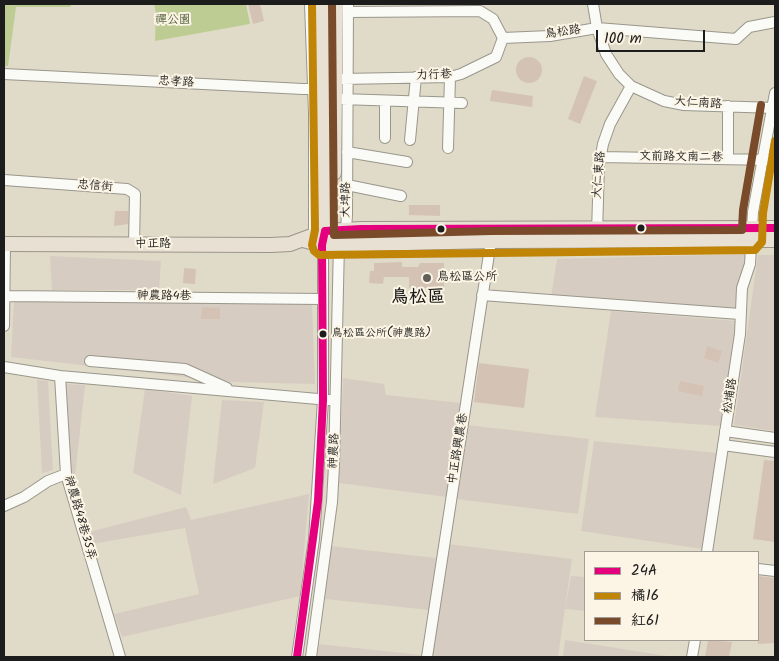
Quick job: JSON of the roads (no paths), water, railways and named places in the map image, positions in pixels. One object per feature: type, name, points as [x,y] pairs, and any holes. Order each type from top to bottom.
[{"type":"main road","name":"大埤路","points":[[322,4],[332,90]]},
{"type":"main road","name":"大埤路","points":[[326,236],[336,4]]},
{"type":"main road","name":"中正路","points":[[752,234],[775,228]]},
{"type":"main road","name":"中正路","points":[[326,236],[491,240],[597,233]]},
{"type":"main road","name":"中正路","points":[[4,244],[134,246],[271,245],[326,236],[597,233],[752,234],[775,240]]},
{"type":"street","name":"大埤路","points":[[310,4],[347,152],[347,185],[326,236]]},
{"type":"street","name":"大仁南路","points":[[593,4],[597,28],[606,54],[619,74],[631,86],[664,101],[684,105],[773,108]]},
{"type":"street","points":[[348,8],[419,7],[480,11],[492,19],[503,38]]},
{"type":"street","name":"大埤路","points":[[326,236],[332,90],[348,8]]},
{"type":"street","name":"鳥松路","points":[[503,38],[550,36],[597,28],[736,39],[750,27],[775,22]]},
{"type":"street","name":"力行巷","points":[[332,90],[416,77],[450,77],[496,57],[503,38]]},
{"type":"street","name":"忠孝路","points":[[4,74],[332,90]]},
{"type":"street","points":[[410,140],[416,77]]},
{"type":"street","points":[[448,148],[450,77]]},
{"type":"street","name":"大仁東路","points":[[597,233],[600,157],[610,124],[631,86]]},
{"type":"street","points":[[332,90],[384,101],[462,102]]},
{"type":"street","name":"松埔路","points":[[708,551],[740,334],[742,288],[750,264],[761,159],[775,93]]},
{"type":"street","points":[[384,101],[384,138]]},
{"type":"street","points":[[728,106],[728,158]]},
{"type":"street","points":[[347,152],[407,162]]},
{"type":"street","name":"文前路文南二巷","points":[[600,157],[775,160]]},
{"type":"street","name":"忠信街","points":[[4,180],[127,189],[135,194],[134,246]]},
{"type":"street","points":[[347,185],[401,196]]},
{"type":"street","name":"神農路","points":[[298,657],[318,501],[323,400],[323,299],[326,236]]},
{"type":"street","name":"神農路","points":[[311,657],[332,502],[337,400],[326,236]]},
{"type":"street","name":"中正路興農巷","points":[[427,657],[491,240]]},
{"type":"street","points":[[4,244],[4,326]]},
{"type":"street","points":[[482,295],[740,314]]},
{"type":"street","name":"神農路4巷","points":[[5,296],[323,299]]},
{"type":"street","points":[[90,361],[185,369],[235,392]]},
{"type":"street","points":[[4,367],[60,376],[337,400]]},
{"type":"street","name":"神農路48巷35弄","points":[[60,376],[66,474],[120,657]]},
{"type":"street","points":[[725,431],[775,438]]},
{"type":"street","points":[[723,445],[775,452]]},
{"type":"street","points":[[4,506],[24,497],[48,481],[66,474]]},
{"type":"street","points":[[759,569],[775,571]]},
{"type":"street","points":[[301,631],[314,633]]},
{"type":"street","points":[[692,657],[695,641]]},
{"type":"place","name":"鳥松區公所","points":[[427,278]]},
{"type":"place","name":"鳥松區公所(神農路)","points":[[323,334]]},
{"type":"district","name":"鳥松區","points":[[418,299]]},
{"type":"park label","name":"禪公園","points":[[173,21]]}]
